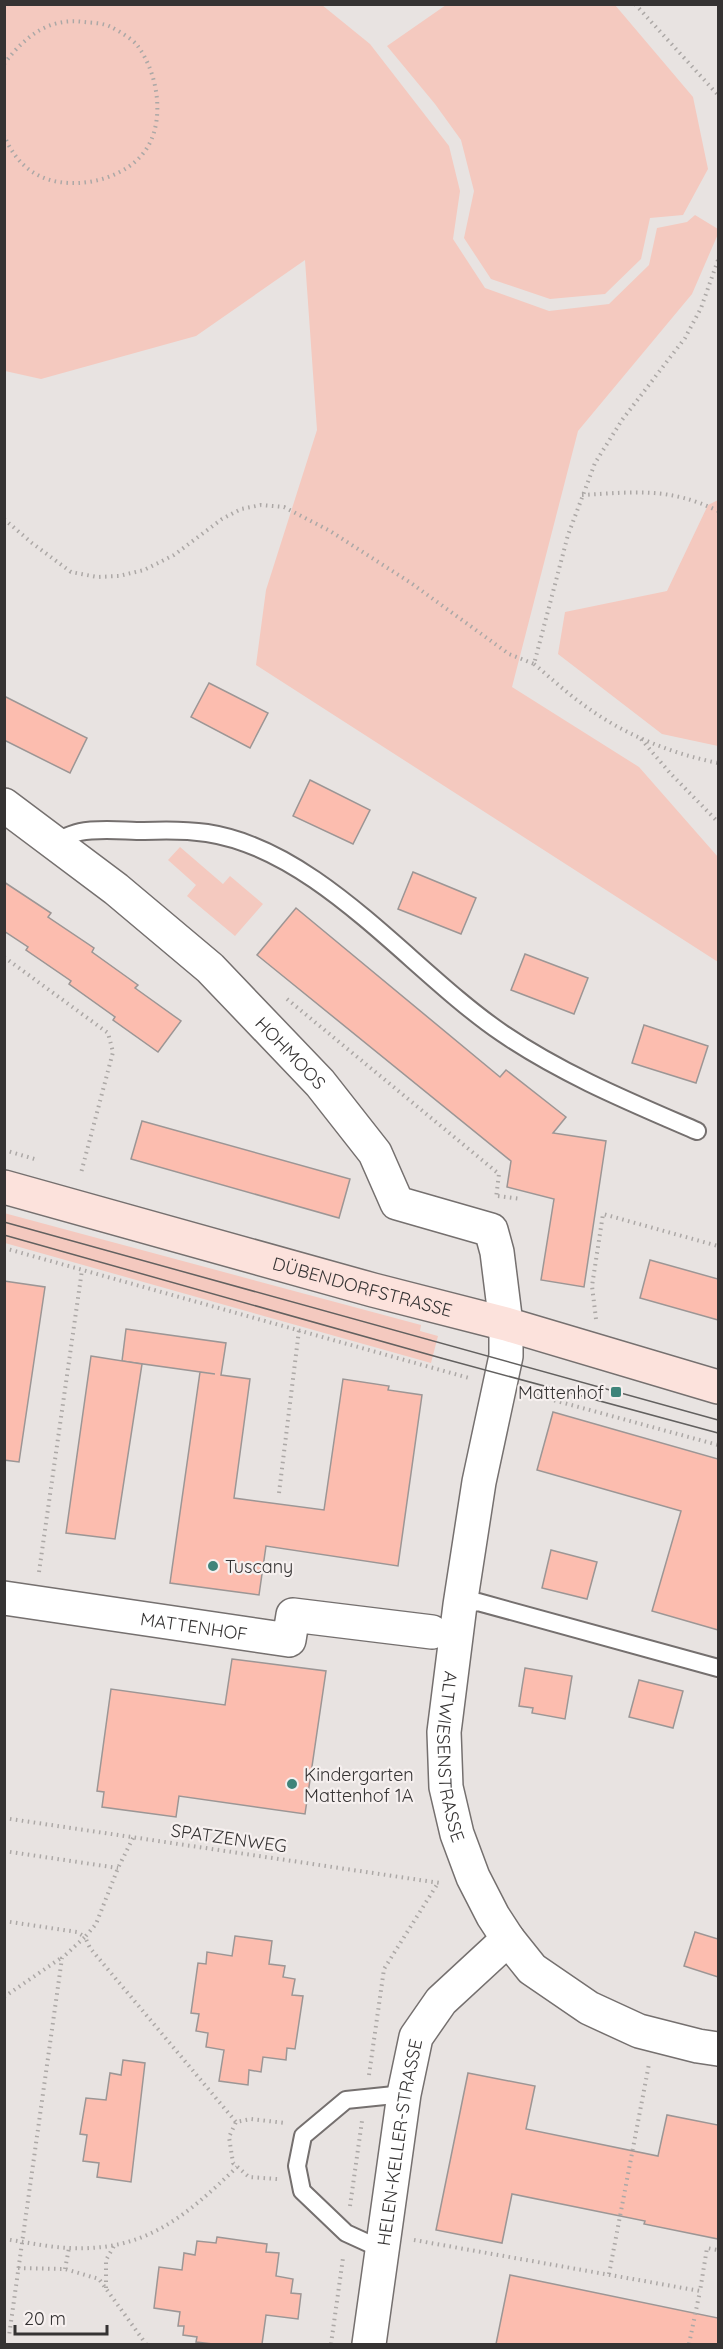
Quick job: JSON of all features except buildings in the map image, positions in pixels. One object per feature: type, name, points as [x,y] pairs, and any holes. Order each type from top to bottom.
[{"type":"street","name":"HOHMOOS","points":[[4,805],[116,889],[210,968],[320,1083],[375,1153],[397,1203],[491,1230]]},
{"type":"street","name":"DÜBENDORFSTRASSE","points":[[4,1187],[373,1290],[506,1324],[718,1387]]},
{"type":"street","points":[[491,1230],[497,1252],[506,1324]]},
{"type":"street","name":"ALTWIESENSTRASSE","points":[[506,1324],[505,1362],[479,1482],[444,1732],[446,1787],[457,1834],[473,1877],[493,1916],[532,1969],[589,2008],[639,2031],[718,2049]]},
{"type":"street","name":"MATTENHOF","points":[[20,1600],[289,1640],[292,1615],[432,1632]]},
{"type":"street","name":"HELEN-KELLER-STRASSE","points":[[369,2344],[393,2244],[404,2094],[416,2037],[441,2001],[508,1939]]},
{"type":"lane","points":[[54,842],[81,831],[169,830],[208,833],[274,855],[328,888],[466,1007],[503,1034],[549,1062],[616,1096],[697,1131]]},
{"type":"lane","points":[[460,1605],[478,1602],[718,1668]]},
{"type":"lane","points":[[393,2244],[346,2233],[302,2191],[297,2166],[303,2136],[346,2100],[404,2094]]},
{"type":"path","points":[[635,4],[718,95]]},
{"type":"path","points":[[4,64],[19,44],[46,26],[77,21],[110,26],[137,44],[152,74],[158,103],[153,136],[138,159],[116,174],[86,184],[57,183],[30,172],[9,148],[4,135]]},
{"type":"path","points":[[534,664],[565,546],[595,463],[622,420],[685,338],[701,308],[718,260]]},
{"type":"path","points":[[582,495],[639,492],[668,494],[688,498],[718,510]]},
{"type":"path","points":[[4,519],[71,572],[98,577],[119,576],[144,570],[174,555],[222,519],[241,509],[261,505],[284,507],[330,531],[411,584],[509,654],[534,664],[588,708],[640,738],[718,763]]},
{"type":"path","points":[[640,738],[670,773],[718,822]]},
{"type":"path","points":[[4,957],[108,1033],[113,1052],[81,1173]]},
{"type":"path","points":[[250,1010],[272,986],[499,1174],[491,1230]]},
{"type":"path","points":[[496,1196],[521,1199]]},
{"type":"path","points":[[596,1326],[592,1286],[603,1214],[718,1246]]},
{"type":"path","points":[[4,1248],[473,1379]]},
{"type":"path","points":[[20,1600],[82,1270]]},
{"type":"path","points":[[279,1493],[299,1330]]},
{"type":"path","points":[[522,1393],[718,1445]]},
{"type":"path","name":"SPATZENWEG","points":[[4,1818],[438,1883],[450,1882]]},
{"type":"path","points":[[4,1997],[62,1958],[86,1937],[96,1924],[118,1868],[134,1838]]},
{"type":"path","points":[[4,1851],[118,1868]]},
{"type":"path","points":[[4,1921],[77,1932],[86,1937],[90,1948],[236,2122]]},
{"type":"path","points":[[9,2336],[62,1958]]},
{"type":"path","points":[[609,2274],[650,2058]]},
{"type":"path","points":[[236,2122],[251,2119],[312,2128]]},
{"type":"path","points":[[236,2122],[229,2137],[233,2163],[237,2167],[249,2177],[299,2180]]},
{"type":"path","points":[[4,2239],[69,2248],[115,2245],[156,2232],[197,2205],[237,2167]]},
{"type":"path","points":[[393,2244],[609,2274],[700,2291]]},
{"type":"path","points":[[106,2288],[106,2260],[115,2245]]},
{"type":"path","points":[[65,2269],[69,2248]]},
{"type":"path","points":[[689,2344],[707,2248],[718,2250]]},
{"type":"path","points":[[18,2268],[65,2269],[99,2279],[146,2344]]},
{"type":"shaded area","points":[[5,4],[322,5],[370,44],[449,146],[460,191],[453,239],[485,288],[549,311],[609,304],[649,265],[657,228],[687,222],[695,215],[718,229],[718,234],[692,294],[578,431],[512,687],[639,767],[718,857],[718,962],[256,665],[266,590],[317,430],[305,260],[196,336],[41,379],[5,371]]},
{"type":"shaded area","points":[[446,5],[615,5],[693,97],[708,169],[683,215],[650,218],[641,259],[605,294],[550,299],[491,279],[464,238],[474,191],[461,140],[435,104],[387,46]]},
{"type":"shaded area","points":[[718,500],[718,746],[662,734],[558,654],[565,612],[667,591],[708,505]]},
{"type":"shaded area","points":[[180,847],[223,884],[230,876],[263,904],[235,936],[187,896],[196,885],[168,860]]},
{"type":"shaded area","points":[[4,1213],[421,1325],[420,1331],[438,1336],[431,1363],[5,1243]]},
{"type":"tram line","points":[[4,1222],[718,1420]]},
{"type":"tram line","points":[[4,1235],[718,1433]]},
{"type":"place","name":"Mattenhof","points":[[616,1392]]},
{"type":"place","name":"Tuscany","points":[[213,1566]]},
{"type":"place","name":"Kindergarten Mattenhof 1A","points":[[292,1784]]}]
